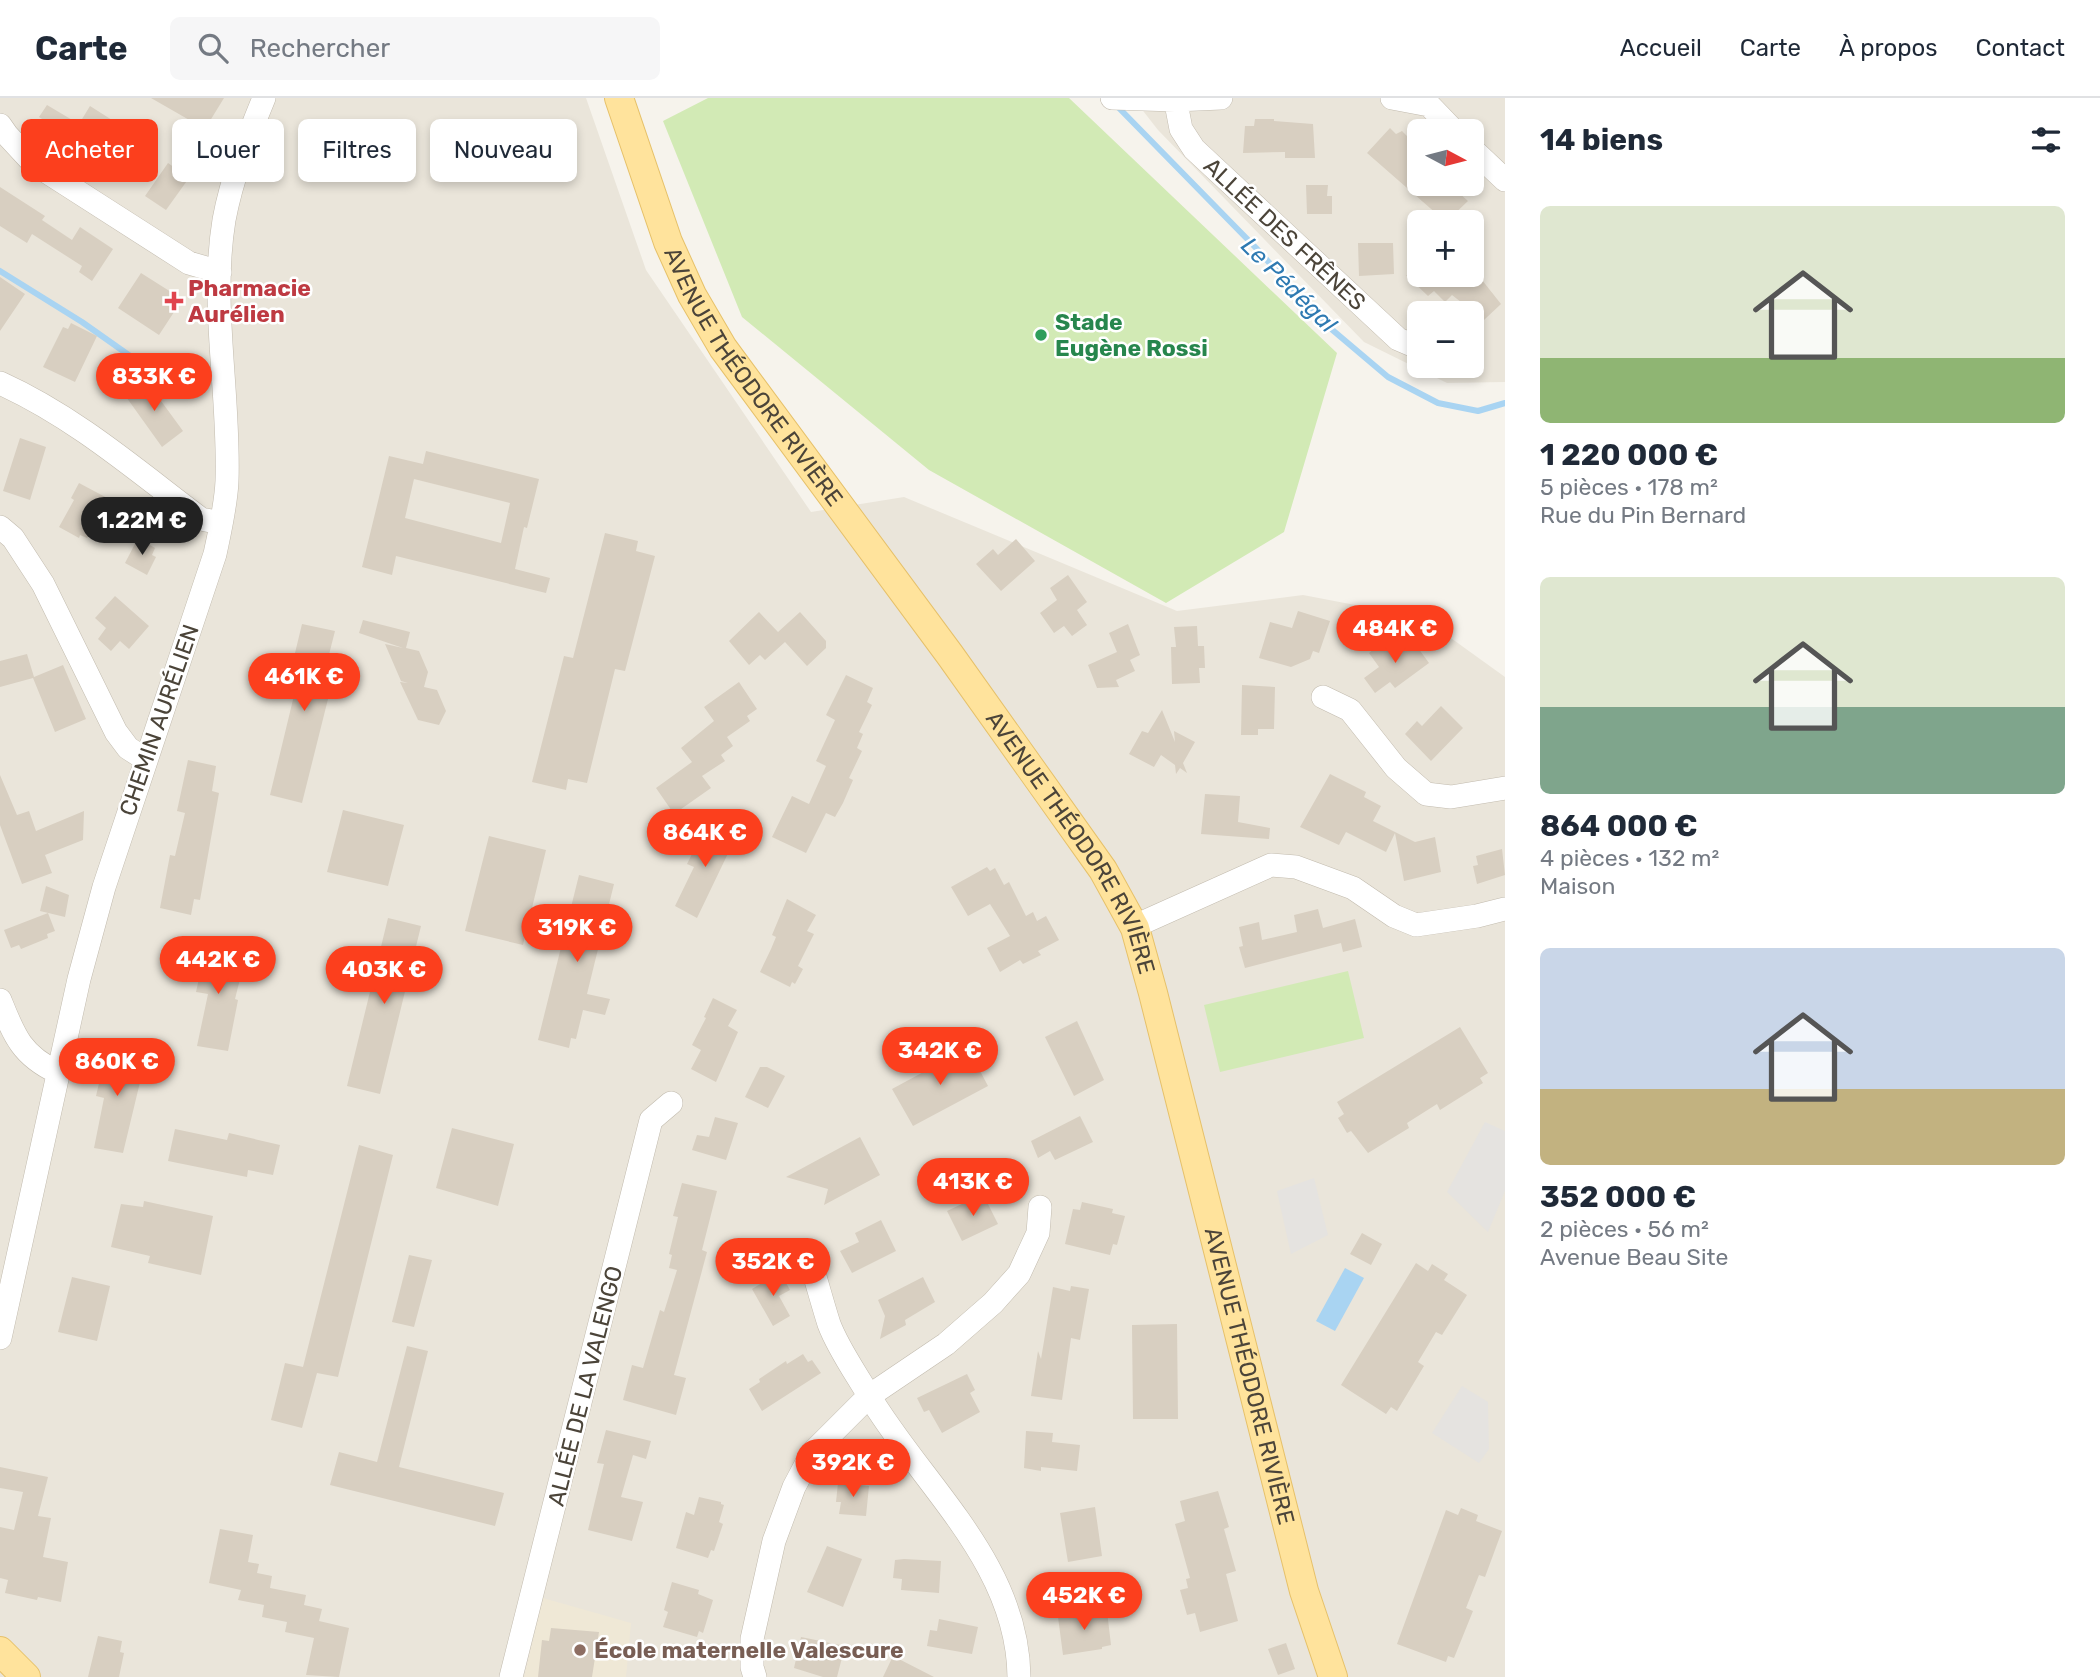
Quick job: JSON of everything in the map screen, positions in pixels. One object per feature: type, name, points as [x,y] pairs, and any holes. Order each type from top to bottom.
[{"type":"main road","name":"AVENUE THÉODORE RIVIÈRE","points":[[619,98],[668,242],[692,295],[723,348],[950,656],[1103,870],[1135,928],[1270,1464],[1304,1591],[1332,1677]]},
{"type":"main road","points":[[0,1651],[26,1677]]},
{"type":"street","name":"CHEMIN AURÉLIEN","points":[[0,1338],[57,1072],[104,887],[215,554],[227,482],[220,272],[225,219],[241,156],[264,98]]},
{"type":"street","points":[[1112,98],[1221,98]]},
{"type":"street","points":[[1392,98],[1429,105],[1442,119]]},
{"type":"street","name":"ALLÉE DES FRÊNES","points":[[1175,99],[1181,129],[1194,149],[1398,339],[1407,343]]},
{"type":"street","points":[[0,125],[33,163],[189,263],[220,272]]},
{"type":"street","points":[[1484,160],[1505,180]]},
{"type":"street","points":[[0,383],[32,398],[83,429],[201,519],[221,523]]},
{"type":"street","points":[[0,527],[13,538],[43,584],[116,732],[128,748],[145,759]]},
{"type":"street","points":[[1323,697],[1350,710],[1396,768],[1426,794],[1451,797],[1505,788]]},
{"type":"street","points":[[1135,928],[1270,865],[1296,867],[1353,888],[1394,916],[1416,925],[1505,909]]},
{"type":"street","points":[[0,1000],[11,1029],[23,1049],[39,1063],[57,1072]]},
{"type":"street","name":"ALLÉE DE LA VALENGO","points":[[510,1677],[650,1120],[671,1102]]},
{"type":"street","points":[[755,1677],[752,1667],[752,1639],[775,1541],[794,1487],[812,1453],[869,1396],[946,1344],[993,1303],[1019,1274],[1038,1233],[1040,1208]]},
{"type":"street","points":[[809,1257],[830,1326],[869,1396],[952,1508],[985,1559],[1008,1610],[1018,1656],[1019,1677]]},
{"type":"shaded area","points":[[0,98],[586,98],[646,270],[811,512],[904,497],[1177,611],[1303,595],[1423,618],[1505,677],[1505,1677],[0,1677]]},
{"type":"shaded area","points":[[1133,98],[1505,98],[1505,382],[1447,383],[1437,378],[1484,378],[1484,301],[1407,301],[1407,363],[1364,342],[1158,130]]},
{"type":"shaded area","points":[[1485,1122],[1505,1131],[1505,1191],[1488,1232],[1447,1192]]},
{"type":"shaded area","points":[[1314,1178],[1328,1235],[1291,1254],[1277,1191]]},
{"type":"shaded area","points":[[1462,1386],[1488,1402],[1489,1449],[1479,1463],[1432,1433]]},
{"type":"shaded area","name":"École maternelle Valescure","points":[[543,1598],[631,1623],[626,1677],[524,1677]]},
{"type":"green space","name":"Stade Eugène Rossi","points":[[708,98],[1069,98],[1337,353],[1284,532],[1166,603],[929,470],[742,317],[663,121]]},
{"type":"green space","points":[[1348,971],[1364,1038],[1220,1072],[1204,1005]]},
{"type":"water","points":[[1345,1268],[1364,1278],[1335,1331],[1316,1321]]},
{"type":"building","points":[[151,98],[224,98],[211,119],[188,119]]},
{"type":"building","points":[[47,105],[71,119],[42,119],[39,117]]},
{"type":"building","points":[[90,106],[110,119],[82,119]]},
{"type":"building","points":[[1255,119],[1313,124],[1315,158],[1285,158],[1285,152],[1243,153],[1245,126],[1254,126]]},
{"type":"building","points":[[1390,128],[1396,134],[1402,131],[1407,136],[1407,188],[1367,153]]},
{"type":"building","points":[[168,163],[172,166],[172,182],[186,182],[166,210],[145,196],[155,182],[158,182],[158,177]]},
{"type":"building","points":[[1306,185],[1328,185],[1327,196],[1332,196],[1332,214],[1307,214]]},
{"type":"building","points":[[0,187],[45,216],[42,220],[72,240],[80,227],[113,249],[92,281],[79,272],[82,266],[32,234],[27,243],[0,226]]},
{"type":"building","points":[[1416,196],[1462,196],[1468,201],[1459,210],[1432,210]]},
{"type":"building","points":[[1358,243],[1393,243],[1394,274],[1359,276]]},
{"type":"building","points":[[141,273],[171,292],[174,301],[176,309],[159,335],[118,308]]},
{"type":"building","points":[[0,277],[25,294],[0,331]]},
{"type":"building","points":[[1484,283],[1501,304],[1484,320],[1484,301],[1460,301],[1452,295],[1444,301],[1434,291],[1428,296],[1419,287],[1484,287]]},
{"type":"building","points":[[71,323],[97,336],[75,382],[43,367],[63,327],[68,329]]},
{"type":"building","points":[[145,379],[183,431],[162,447],[124,394]]},
{"type":"building","points":[[20,438],[46,447],[30,500],[3,491]]},
{"type":"building","points":[[426,451],[539,479],[527,528],[524,527],[515,569],[550,578],[546,593],[396,556],[392,575],[362,567],[389,456],[423,464]],"holes":[[[414,479],[510,503],[501,543],[405,518]]]},
{"type":"building","points":[[79,483],[109,499],[87,538],[80,535],[79,538],[59,527],[74,500],[71,498]]},
{"type":"building","points":[[605,533],[638,541],[636,551],[655,556],[625,671],[615,669],[587,783],[568,779],[566,790],[532,782],[564,656],[573,658]]},
{"type":"building","points":[[138,538],[155,548],[152,555],[156,557],[147,575],[125,563]]},
{"type":"building","points":[[1016,539],[1035,561],[1001,591],[976,564],[993,549],[998,555]]},
{"type":"building","points":[[1068,575],[1087,602],[1077,610],[1087,625],[1072,636],[1064,626],[1054,633],[1040,613],[1057,600],[1050,588]]},
{"type":"building","points":[[115,596],[149,626],[129,649],[120,641],[111,651],[98,639],[106,628],[95,618]]},
{"type":"building","points":[[1298,611],[1330,621],[1319,653],[1313,651],[1310,659],[1291,667],[1259,658],[1270,622],[1292,628]]},
{"type":"building","points":[[759,612],[778,632],[800,612],[826,641],[826,648],[807,666],[785,642],[765,660],[760,655],[749,665],[729,641]]},
{"type":"building","points":[[363,620],[410,632],[406,648],[419,651],[428,672],[424,687],[437,690],[446,711],[439,725],[418,720],[400,682],[408,683],[401,681],[385,644],[403,648],[359,633]]},
{"type":"building","points":[[302,624],[335,631],[320,690],[330,691],[302,803],[270,795],[297,683],[288,682]]},
{"type":"building","points":[[1128,624],[1140,655],[1130,660],[1135,671],[1116,680],[1119,687],[1097,688],[1088,665],[1117,652],[1109,633]]},
{"type":"building","points":[[1197,626],[1198,646],[1204,646],[1205,668],[1199,668],[1200,683],[1172,684],[1171,647],[1176,647],[1174,627]]},
{"type":"building","points":[[1410,637],[1429,663],[1395,688],[1390,682],[1375,693],[1364,678],[1379,667],[1369,653],[1383,642],[1391,653]]},
{"type":"building","points":[[27,654],[34,677],[63,665],[86,719],[55,732],[33,678],[0,687],[0,661]]},
{"type":"building","points":[[846,675],[873,688],[867,702],[872,705],[859,732],[863,734],[857,748],[862,751],[849,778],[853,780],[843,803],[835,817],[826,813],[806,853],[772,837],[792,796],[809,804],[826,766],[816,761],[835,720],[826,715]]},
{"type":"building","points":[[739,682],[757,709],[747,716],[750,721],[727,737],[733,746],[721,755],[725,761],[702,776],[711,788],[674,814],[656,788],[692,762],[681,748],[714,721],[704,707]]},
{"type":"building","points":[[1242,685],[1275,687],[1274,729],[1258,729],[1258,735],[1241,735]]},
{"type":"building","points":[[1441,706],[1463,728],[1431,761],[1405,734],[1417,721],[1422,726]]},
{"type":"building","points":[[1162,710],[1175,742],[1174,731],[1195,742],[1183,763],[1187,773],[1180,768],[1176,774],[1175,765],[1161,755],[1154,767],[1129,754],[1142,731],[1148,733]]},
{"type":"building","points":[[188,760],[216,766],[212,791],[219,793],[200,900],[194,899],[191,915],[160,908],[170,855],[175,856],[185,813],[177,811]]},
{"type":"building","points":[[1330,774],[1366,792],[1364,797],[1381,806],[1373,821],[1415,842],[1435,837],[1441,872],[1404,881],[1395,833],[1386,852],[1346,832],[1339,845],[1300,827]]},
{"type":"building","points":[[0,775],[17,815],[29,811],[36,831],[84,811],[83,840],[45,855],[52,873],[22,884],[0,825]]},
{"type":"building","points":[[1205,794],[1240,796],[1238,822],[1270,828],[1269,839],[1201,834]]},
{"type":"building","points":[[343,810],[404,825],[388,886],[327,872]]},
{"type":"building","points":[[707,824],[733,836],[733,843],[697,918],[675,906],[694,867],[687,864]]},
{"type":"building","points":[[489,836],[546,850],[523,945],[465,931]]},
{"type":"building","points":[[1502,849],[1505,875],[1477,884],[1473,866],[1478,865],[1476,856]]},
{"type":"building","points":[[987,867],[990,871],[995,868],[1004,885],[1009,882],[1026,916],[1033,912],[1037,921],[1046,916],[1059,940],[1038,951],[1041,955],[1023,964],[1020,960],[1000,972],[987,948],[1010,936],[990,904],[968,916],[951,887]]},
{"type":"building","points":[[579,875],[614,884],[587,994],[610,999],[605,1015],[583,1010],[576,1039],[571,1038],[569,1048],[538,1040]]},
{"type":"building","points":[[46,886],[69,895],[65,917],[40,911]]},
{"type":"building","points":[[787,899],[816,915],[807,931],[814,934],[798,966],[803,969],[795,984],[792,982],[790,987],[760,972],[776,937],[772,935]]},
{"type":"building","points":[[1318,909],[1323,928],[1355,919],[1362,947],[1343,952],[1341,943],[1245,968],[1239,947],[1243,946],[1239,927],[1259,922],[1262,940],[1297,932],[1294,915]]},
{"type":"building","points":[[48,913],[55,931],[47,934],[48,938],[21,949],[19,945],[11,948],[4,930]]},
{"type":"building","points":[[388,918],[421,926],[380,1094],[347,1086]]},
{"type":"building","points":[[207,942],[238,949],[233,974],[241,975],[228,1051],[197,1046],[208,994],[196,992]]},
{"type":"building","points":[[713,998],[737,1010],[728,1026],[738,1032],[716,1082],[691,1069],[701,1050],[692,1045]]},
{"type":"building","points":[[1077,1021],[1104,1080],[1074,1096],[1045,1037]]},
{"type":"building","points":[[1460,1027],[1488,1073],[1480,1078],[1483,1083],[1440,1110],[1437,1104],[1407,1123],[1409,1128],[1368,1153],[1351,1131],[1347,1133],[1338,1118],[1344,1114],[1337,1102]]},
{"type":"building","points":[[108,1045],[138,1051],[133,1076],[141,1078],[123,1153],[94,1148],[104,1098],[96,1096]]},
{"type":"building","points":[[968,1048],[988,1086],[913,1126],[892,1089]]},
{"type":"building","points":[[760,1067],[767,1067],[785,1076],[768,1108],[745,1097]]},
{"type":"building","points":[[1080,1116],[1093,1142],[1055,1160],[1050,1151],[1038,1158],[1031,1141]]},
{"type":"building","points":[[715,1117],[738,1123],[726,1160],[692,1150],[697,1135],[709,1137]]},
{"type":"building","points":[[452,1128],[514,1144],[498,1206],[436,1188]]},
{"type":"building","points":[[175,1129],[227,1140],[229,1133],[280,1145],[273,1175],[248,1170],[247,1177],[168,1161]]},
{"type":"building","points":[[860,1137],[880,1175],[824,1205],[828,1189],[786,1177]]},
{"type":"building","points":[[359,1145],[393,1155],[338,1377],[317,1373],[302,1428],[271,1420],[285,1363],[303,1367]]},
{"type":"building","points":[[682,1183],[717,1191],[702,1250],[707,1252],[674,1375],[686,1378],[676,1415],[623,1400],[632,1365],[643,1368],[660,1310],[664,1312],[677,1270],[669,1268],[672,1255],[669,1254],[678,1217],[673,1216]]},
{"type":"building","points":[[983,1194],[998,1224],[962,1241],[947,1211]]},
{"type":"building","points":[[144,1201],[213,1216],[201,1275],[148,1263],[150,1256],[111,1247],[121,1204],[143,1207]]},
{"type":"building","points":[[1082,1202],[1113,1209],[1112,1213],[1125,1216],[1117,1245],[1113,1244],[1110,1255],[1065,1244],[1073,1209],[1080,1210]]},
{"type":"building","points":[[881,1220],[896,1251],[852,1273],[840,1251],[859,1242],[855,1233]]},
{"type":"building","points":[[1362,1233],[1382,1244],[1371,1265],[1350,1254]]},
{"type":"building","points":[[409,1255],[432,1260],[414,1327],[392,1322]]},
{"type":"building","points":[[1416,1263],[1428,1271],[1432,1264],[1448,1274],[1444,1280],[1467,1295],[1442,1335],[1436,1332],[1418,1362],[1424,1366],[1397,1411],[1391,1407],[1386,1414],[1341,1385]]},
{"type":"building","points":[[780,1272],[790,1290],[779,1296],[790,1316],[773,1326],[752,1289]]},
{"type":"building","points":[[72,1277],[110,1286],[97,1341],[58,1332]]},
{"type":"building","points":[[923,1277],[935,1302],[905,1320],[906,1325],[880,1339],[885,1316],[878,1300]]},
{"type":"building","points":[[1071,1286],[1089,1289],[1080,1340],[1071,1338],[1062,1400],[1031,1396],[1038,1351],[1041,1359],[1053,1287],[1070,1291]]},
{"type":"building","points":[[1177,1324],[1178,1419],[1133,1419],[1132,1325]]},
{"type":"building","points":[[407,1346],[428,1351],[399,1467],[504,1493],[495,1526],[330,1485],[339,1452],[377,1462]]},
{"type":"building","points":[[803,1354],[808,1362],[812,1360],[821,1373],[762,1411],[749,1389],[786,1361],[787,1364]]},
{"type":"building","points":[[967,1374],[975,1390],[970,1393],[980,1412],[942,1433],[929,1410],[924,1412],[917,1398]]},
{"type":"building","points":[[606,1430],[651,1441],[646,1459],[633,1455],[621,1497],[643,1502],[632,1541],[588,1530],[604,1464],[597,1463]]},
{"type":"building","points":[[1026,1431],[1053,1433],[1052,1442],[1080,1445],[1077,1471],[1024,1468]]},
{"type":"building","points":[[0,1467],[48,1477],[38,1516],[51,1518],[43,1557],[68,1562],[61,1602],[5,1593],[8,1580],[0,1578],[0,1527],[14,1530],[23,1492],[0,1488]]},
{"type":"building","points":[[838,1483],[869,1486],[866,1516],[839,1514],[841,1502],[836,1502]]},
{"type":"building","points":[[1218,1491],[1229,1527],[1224,1529],[1236,1571],[1226,1574],[1238,1621],[1200,1632],[1195,1613],[1187,1615],[1180,1590],[1188,1588],[1186,1579],[1190,1578],[1175,1524],[1185,1521],[1180,1501]]},
{"type":"building","points":[[699,1497],[724,1505],[719,1522],[723,1524],[714,1551],[711,1550],[708,1558],[676,1548],[686,1512],[694,1515]]},
{"type":"building","points":[[1095,1507],[1102,1556],[1068,1562],[1060,1513]]},
{"type":"building","points":[[1461,1508],[1478,1515],[1476,1521],[1502,1531],[1485,1577],[1479,1575],[1466,1608],[1473,1611],[1454,1658],[1448,1656],[1446,1662],[1397,1644],[1446,1510],[1458,1515]]},
{"type":"building","points":[[220,1529],[253,1535],[248,1562],[259,1564],[257,1573],[272,1576],[270,1588],[306,1595],[304,1605],[322,1609],[319,1621],[349,1628],[339,1677],[306,1675],[314,1638],[285,1632],[287,1622],[262,1617],[264,1605],[238,1600],[241,1590],[209,1583]]},
{"type":"building","points":[[827,1546],[862,1559],[843,1607],[807,1592]]},
{"type":"building","points":[[895,1560],[941,1561],[939,1593],[901,1590],[902,1579],[893,1578]]},
{"type":"building","points":[[672,1582],[699,1590],[698,1594],[713,1600],[703,1633],[699,1631],[697,1637],[663,1627],[668,1612],[664,1610]]},
{"type":"building","points":[[1107,1611],[1111,1645],[1063,1655],[1058,1617]]},
{"type":"building","points":[[939,1619],[978,1627],[972,1654],[927,1646],[930,1630],[937,1631]]},
{"type":"building","points":[[551,1628],[599,1632],[592,1677],[538,1677],[542,1640],[549,1641]]},
{"type":"building","points":[[98,1636],[122,1641],[120,1652],[124,1653],[119,1677],[88,1677]]},
{"type":"building","points":[[801,1637],[845,1646],[837,1677],[823,1677],[794,1668]]},
{"type":"building","points":[[1286,1643],[1295,1669],[1278,1675],[1268,1649]]},
{"type":"building","points":[[893,1656],[934,1677],[883,1677]]},
{"type":"waterway","name":"Le Pédégal","points":[[1117,106],[1256,248],[1323,322],[1388,377],[1438,403],[1478,411],[1505,403]]},
{"type":"waterway","points":[[0,271],[82,322],[184,394]]},
{"type":"place","name":"Pharmacie Aurélien","points":[[174,301]]},
{"type":"place","name":"Stade Eugène Rossi","points":[[1041,335]]},
{"type":"place","name":"École maternelle Valescure","points":[[580,1650]]}]
